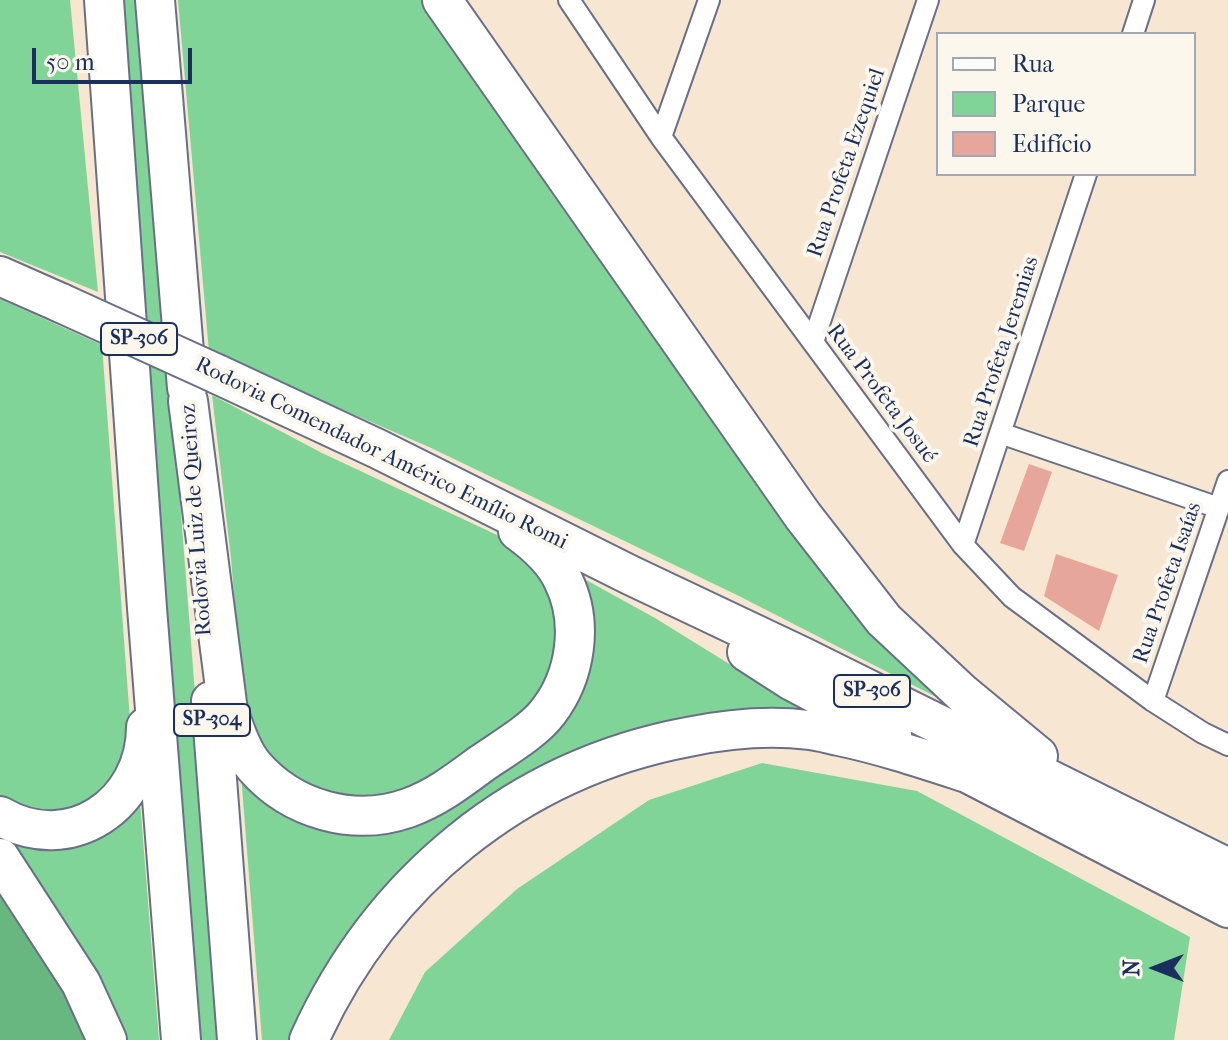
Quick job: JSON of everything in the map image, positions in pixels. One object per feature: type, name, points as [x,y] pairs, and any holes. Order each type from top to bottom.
[{"type":"highway","points":[[90,0],[113,116]]},
{"type":"highway","name":"SP-304","points":[[104,0],[181,1040]]},
{"type":"highway","name":"Rodovia Luiz de Queiroz","points":[[155,0],[237,1040]]},
{"type":"highway","points":[[442,0],[803,516],[884,620],[963,694],[1023,744],[1112,809]]},
{"type":"highway","name":"Rodovia Comendador Américo Emílio Romi","points":[[0,276],[378,449],[1228,868]]},
{"type":"highway","points":[[188,401],[228,711],[238,738],[253,764],[274,785],[323,811],[352,817],[381,815],[409,808],[439,794],[521,737],[547,714],[565,685],[575,651],[573,611],[564,581],[548,557],[522,533],[378,449]]},
{"type":"highway","name":"Rodovia Comendador Américo Emílio Romi","points":[[630,575],[792,681],[1228,908]]},
{"type":"highway","points":[[0,816],[21,826],[68,828],[101,816],[124,793],[134,778],[146,741],[147,608]]},
{"type":"highway","points":[[309,1040],[352,962],[391,910],[437,860],[489,819],[583,768],[641,746],[720,731],[775,728],[810,730],[867,742],[967,773]]},
{"type":"highway","points":[[0,858],[81,983],[107,1040]]},
{"type":"street","name":"Rua Profeta Josué","points":[[569,0],[661,137],[963,545],[1012,597],[1153,701],[1228,745]]},
{"type":"street","points":[[661,137],[709,0]]},
{"type":"street","name":"Rua Profeta Ezequiel","points":[[813,342],[928,0]]},
{"type":"street","points":[[1134,32],[1144,0]]},
{"type":"street","name":"Rua Profeta Jeremias","points":[[963,545],[1085,176]]},
{"type":"street","points":[[1000,433],[1219,508]]},
{"type":"street","name":"Rua Profeta Isaías","points":[[1153,701],[1228,481]]},
{"type":"green space","points":[[0,0],[70,0],[98,292],[0,252]]},
{"type":"green space","points":[[113,0],[141,0],[222,1040],[195,1040]]},
{"type":"green space","points":[[178,0],[424,0],[979,719],[739,596],[429,447],[209,352]]},
{"type":"green space","points":[[0,299],[102,345],[132,747],[109,792],[55,818],[0,804]]},
{"type":"green space","points":[[212,395],[322,453],[527,549],[565,618],[547,700],[394,803],[304,789],[263,755],[243,706],[231,558]]},
{"type":"green space","points":[[568,570],[655,618],[823,722],[511,798],[303,1040],[262,1040],[240,762],[327,824],[553,724]]},
{"type":"green space","points":[[762,763],[917,791],[1190,937],[1174,1040],[389,1040],[425,972],[517,889],[649,800]]},
{"type":"green space","points":[[140,801],[159,1040],[124,1040],[8,843],[10,836]]},
{"type":"green space","points":[[0,874],[12,893],[87,1040],[0,1040]]},
{"type":"building","points":[[1029,464],[1052,472],[1024,551],[1000,543]]},
{"type":"building","points":[[1056,554],[1118,575],[1099,631],[1044,596]]}]
